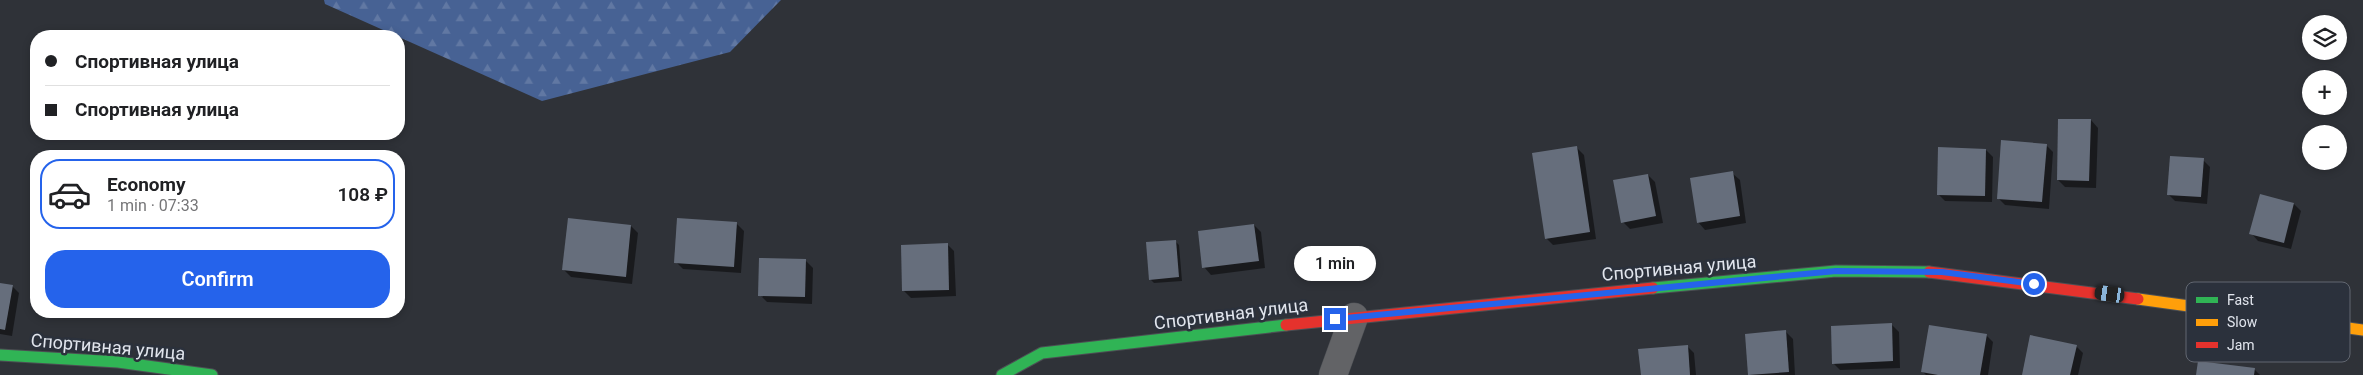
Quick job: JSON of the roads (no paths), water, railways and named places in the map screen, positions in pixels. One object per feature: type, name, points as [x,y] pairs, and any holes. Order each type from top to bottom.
[{"type":"street","name":"Спортивная улица","points":[[1002,375],[1042,353],[1354,317],[1836,271],[1962,274],[2186,305]]},
{"type":"street","points":[[1334,375],[1354,317]]},
{"type":"street","name":"Спортивная улица","points":[[2350,328],[2363,330]]},
{"type":"street","name":"Спортивная улица","points":[[0,355],[118,362],[212,375]]}]
